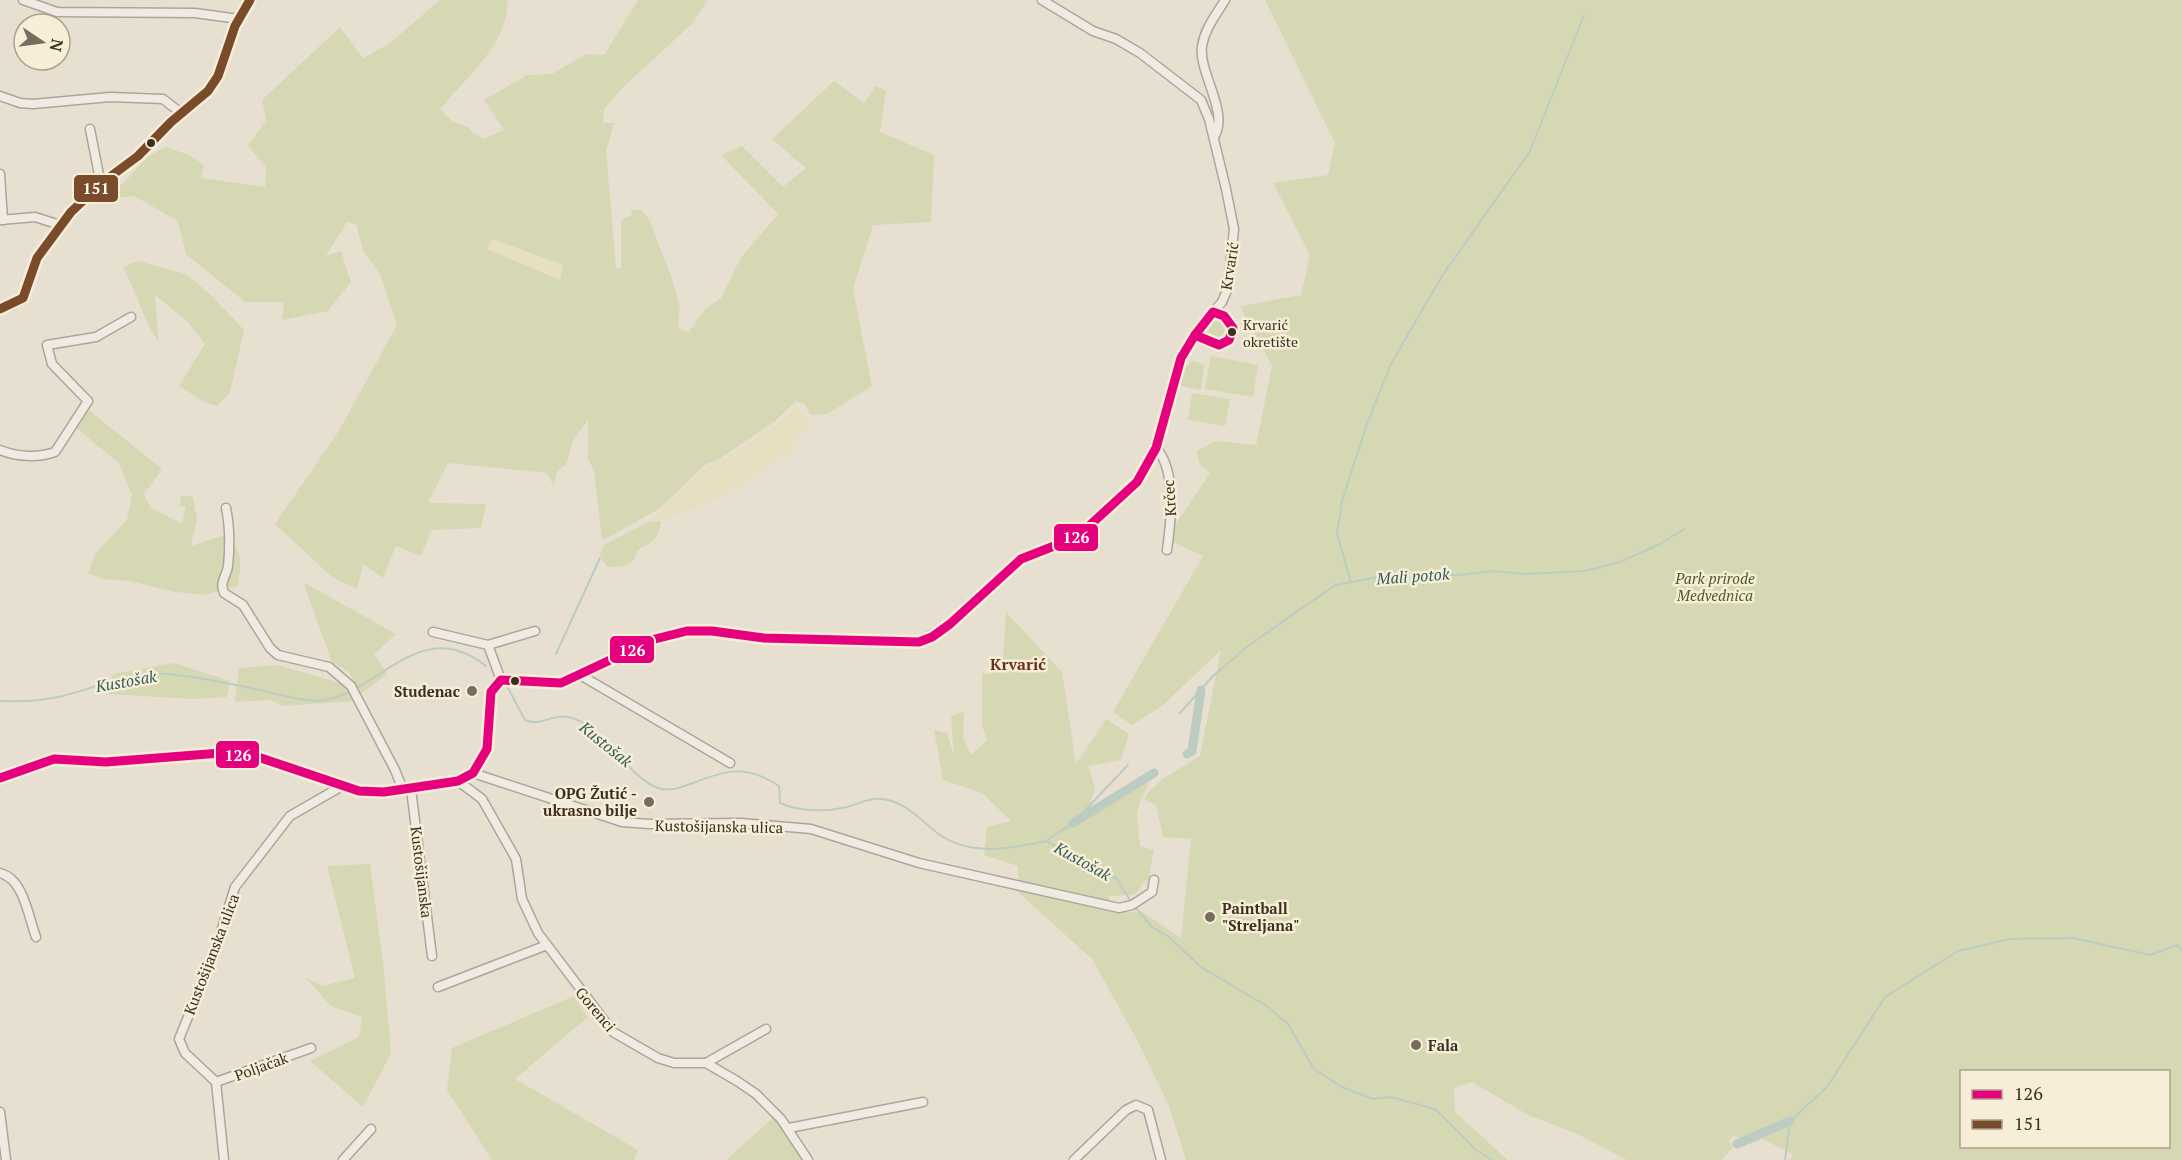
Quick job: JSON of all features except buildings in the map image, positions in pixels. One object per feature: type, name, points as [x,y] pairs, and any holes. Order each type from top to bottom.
[{"type":"street","points":[[23,0],[57,12],[195,13],[239,19]]},
{"type":"street","points":[[0,309],[23,298],[37,258],[60,225],[105,180],[138,156],[181,113],[201,98],[215,82],[239,19],[250,0]]},
{"type":"street","name":"Krvarić","points":[[501,680],[561,683],[582,676],[655,639],[687,631],[712,631],[764,638],[919,642],[950,624],[1021,559],[1066,543],[1086,530],[1137,482],[1156,448],[1181,358],[1201,326],[1222,302],[1228,288],[1234,229],[1214,137],[1201,100],[1140,53],[1116,39],[1093,31],[1042,0]]},
{"type":"street","points":[[1214,137],[1218,121],[1202,47],[1208,27],[1225,0]]},
{"type":"street","points":[[0,96],[20,103],[33,104],[110,97],[163,99],[181,113]]},
{"type":"street","points":[[90,129],[99,175],[105,180]]},
{"type":"street","points":[[0,174],[2,220],[35,217],[60,225]]},
{"type":"street","points":[[0,450],[11,455],[30,456],[55,452],[88,401],[52,364],[47,345],[96,337],[131,317]]},
{"type":"street","name":"Krčec","points":[[1156,448],[1162,454],[1167,468],[1171,520],[1167,550]]},
{"type":"street","name":"Kustošijanska","points":[[226,508],[229,548],[228,570],[222,580],[224,593],[247,610],[270,648],[278,655],[329,667],[351,686],[407,789],[432,956]]},
{"type":"street","points":[[433,632],[488,645],[535,631]]},
{"type":"street","points":[[0,778],[54,759],[106,762],[193,754],[236,753],[271,761],[342,786],[371,792],[458,781],[473,772],[487,749],[491,692],[501,680],[488,645]]},
{"type":"street","points":[[582,676],[730,763]]},
{"type":"street","name":"Kustošijanska ulica","points":[[473,772],[622,822],[741,823],[811,829],[919,863],[1119,908],[1132,905],[1152,892],[1154,880]]},
{"type":"street","name":"Gorenci","points":[[458,781],[482,799],[516,859],[525,907],[547,945],[613,1032],[633,1045],[667,1061],[706,1063],[756,1094],[789,1128],[808,1160]]},
{"type":"street","name":"Kustošijanska ulica","points":[[216,1083],[185,1053],[179,1039],[214,951],[235,888],[290,816],[342,786]]},
{"type":"street","points":[[0,873],[10,875],[18,884],[36,937]]},
{"type":"street","points":[[438,987],[547,945]]},
{"type":"street","points":[[706,1063],[766,1029]]},
{"type":"street","name":"Poljačak","points":[[224,1160],[216,1083],[311,1048]]},
{"type":"street","points":[[789,1128],[923,1102]]},
{"type":"street","points":[[1074,1160],[1125,1110],[1136,1105],[1148,1110],[1161,1160]]},
{"type":"street","points":[[0,1112],[6,1160]]},
{"type":"street","points":[[343,1160],[371,1129]]},
{"type":"shaded area","points":[[491,239],[563,265],[560,280],[486,249]]},
{"type":"shaded area","points":[[797,405],[813,425],[792,440],[796,448],[721,498],[657,522],[648,522],[707,467],[718,463],[776,425]]},
{"type":"green space","points":[[440,0],[507,0],[502,30],[494,45],[473,73],[440,109],[453,122],[468,127],[483,139],[504,130],[484,100],[527,75],[552,74],[586,54],[604,55],[638,0],[708,0],[693,23],[623,87],[604,109],[603,123],[614,123],[606,151],[616,267],[621,269],[621,220],[632,215],[631,210],[641,210],[649,219],[672,279],[680,307],[678,326],[682,331],[689,332],[704,310],[721,298],[740,259],[778,214],[721,155],[742,146],[783,187],[806,168],[772,139],[834,81],[864,103],[876,86],[886,91],[880,132],[934,155],[931,222],[873,225],[853,289],[872,386],[827,414],[811,415],[804,404],[796,401],[775,421],[718,460],[706,464],[659,509],[602,540],[594,471],[588,459],[588,420],[573,441],[566,465],[557,470],[554,487],[547,473],[448,463],[428,503],[486,504],[481,528],[431,530],[421,556],[396,546],[383,578],[363,564],[357,589],[332,577],[275,524],[340,429],[397,325],[381,276],[363,250],[356,224],[347,222],[326,256],[341,251],[351,282],[328,311],[282,320],[284,302],[245,302],[186,254],[178,221],[134,196],[113,198],[99,187],[123,184],[147,157],[166,147],[189,155],[204,165],[201,178],[265,187],[266,167],[248,146],[266,120],[262,100],[340,27],[363,58],[390,43]],"holes":[[[492,239],[563,265],[560,280],[487,249]]]},
{"type":"green space","name":"Park prirode Medvednica","points":[[1265,0],[2182,0],[2182,1160],[1790,1160],[1793,1154],[1762,1139],[1750,1144],[1734,1135],[1729,1140],[1733,1148],[1722,1160],[1627,1160],[1577,1134],[1528,1115],[1472,1082],[1454,1088],[1455,1112],[1508,1160],[1186,1160],[1169,1106],[1137,1040],[1092,959],[1019,893],[1018,866],[984,855],[987,827],[1011,821],[982,793],[943,780],[934,730],[947,733],[954,756],[951,716],[964,712],[963,737],[971,755],[987,740],[982,726],[982,673],[990,675],[1003,656],[1006,612],[1062,672],[1076,764],[1106,719],[1129,734],[1121,760],[1088,766],[1095,788],[1090,804],[1098,812],[1142,784],[1149,783],[1140,801],[1137,814],[1140,846],[1154,850],[1149,877],[1134,895],[1109,896],[1112,913],[1141,911],[1181,938],[1191,839],[1163,837],[1156,805],[1144,799],[1155,785],[1200,756],[1221,650],[1162,706],[1132,725],[1113,712],[1203,556],[1171,541],[1176,524],[1210,473],[1199,463],[1197,451],[1215,441],[1256,445],[1272,366],[1240,306],[1301,295],[1310,255],[1273,183],[1328,175],[1335,143]]},
{"type":"green space","points":[[138,261],[186,274],[210,294],[244,330],[230,392],[217,406],[206,403],[179,386],[205,344],[187,321],[155,295],[159,343],[123,267]]},
{"type":"green space","points":[[1217,318],[1225,321],[1228,329],[1225,337],[1217,340],[1209,337],[1206,329],[1209,321]]},
{"type":"green space","points":[[1211,356],[1258,365],[1253,397],[1205,389]]},
{"type":"green space","points":[[1192,361],[1204,364],[1201,390],[1177,385],[1184,369]]},
{"type":"green space","points":[[1192,393],[1230,399],[1225,426],[1188,420]]},
{"type":"green space","points":[[85,407],[162,469],[144,494],[150,507],[182,524],[186,507],[180,506],[181,495],[193,497],[197,519],[191,546],[225,535],[231,541],[240,558],[238,586],[204,595],[176,592],[129,581],[103,579],[88,573],[95,554],[127,520],[132,495],[119,463],[73,425]]},
{"type":"green space","points":[[661,521],[656,536],[651,542],[637,550],[631,563],[607,567],[600,555],[604,545],[648,522]]},
{"type":"green space","points":[[303,582],[396,634],[374,654],[387,674],[362,693],[348,671],[332,662]]},
{"type":"green space","points":[[174,663],[230,681],[227,697],[193,699],[108,694],[113,674]]},
{"type":"green space","points":[[277,665],[341,683],[355,701],[283,706],[270,700],[235,702],[239,668]]},
{"type":"green space","points":[[370,864],[384,970],[391,1053],[363,1107],[310,1061],[359,1037],[362,1017],[331,1006],[305,977],[322,986],[355,978],[327,866]]},
{"type":"green space","points":[[574,996],[588,1017],[515,1079],[638,1150],[634,1160],[492,1160],[447,1090],[452,1048]]},
{"type":"green space","points":[[773,1118],[777,1118],[803,1160],[726,1160]]},
{"type":"waterway","points":[[1351,582],[1337,534],[1342,501],[1367,424],[1391,364],[1442,276],[1530,151],[1584,15]]},
{"type":"waterway","name":"Mali potok","points":[[1180,713],[1213,676],[1248,646],[1335,585],[1400,573],[1460,575],[1494,571],[1523,574],[1585,571],[1620,562],[1660,544],[1684,529]]},
{"type":"waterway","points":[[556,654],[600,558]]},
{"type":"waterway","name":"Kustošak","points":[[0,701],[55,698],[116,680],[156,674],[202,678],[313,701],[331,699],[351,691],[406,658],[424,651],[443,648],[464,653],[486,666]]},
{"type":"waterway","name":"Kustošak","points":[[508,688],[525,720],[539,722],[566,717],[585,724],[594,730],[639,776],[658,788],[676,789],[727,772],[737,771],[768,779],[779,786],[780,803],[796,808],[830,810],[874,799],[883,799],[906,808],[936,832],[961,845],[989,849],[1046,841],[1117,879],[1131,902]]},
{"type":"waterway","points":[[1187,754],[1192,751],[1201,690]]},
{"type":"waterway","name":"Mali potok","points":[[1046,841],[1073,823],[1128,765]]},
{"type":"waterway","points":[[1073,823],[1154,773]]},
{"type":"waterway","name":"Kustošak","points":[[1135,907],[1152,927],[1169,937],[1201,967],[1265,1005],[1288,1024],[1314,1069],[1342,1087],[1373,1099],[1391,1097],[1435,1109],[1475,1149],[1492,1160]]},
{"type":"waterway","points":[[1785,1160],[1790,1121],[1827,1087],[1885,997],[1958,951],[2010,939],[2073,938],[2150,955],[2177,945],[2182,951]]},
{"type":"waterway","points":[[1737,1144],[1790,1121]]},
{"type":"transit line","name":"151","points":[[0,309],[23,298],[37,258],[71,212],[103,182],[138,156],[171,122],[208,91],[218,76],[235,26],[250,0]]},
{"type":"transit line","name":"126","points":[[1213,312],[1224,316],[1233,328],[1229,340],[1219,345],[1195,335],[1213,312]]},
{"type":"transit line","name":"126","points":[[0,778],[54,759],[106,762],[221,753],[258,757],[359,791],[384,792],[458,781],[473,773],[487,749],[491,692],[501,680],[561,683],[655,639],[687,631],[712,631],[764,638],[919,642],[932,637],[950,624],[1021,559],[1077,537],[1137,482],[1156,448],[1181,358],[1195,335]]},
{"type":"place","name":"Krvarić okretište","points":[[1232,332]]},
{"type":"place","name":"Studenac","points":[[472,691]]},
{"type":"place","name":"OPG Žutić - ukrasno bilje","points":[[649,802]]},
{"type":"place","name":"Paintball \"Streljana\"","points":[[1210,917]]},
{"type":"place","name":"Fala","points":[[1416,1045]]},
{"type":"district","name":"Krvarić","points":[[1018,664]]}]
